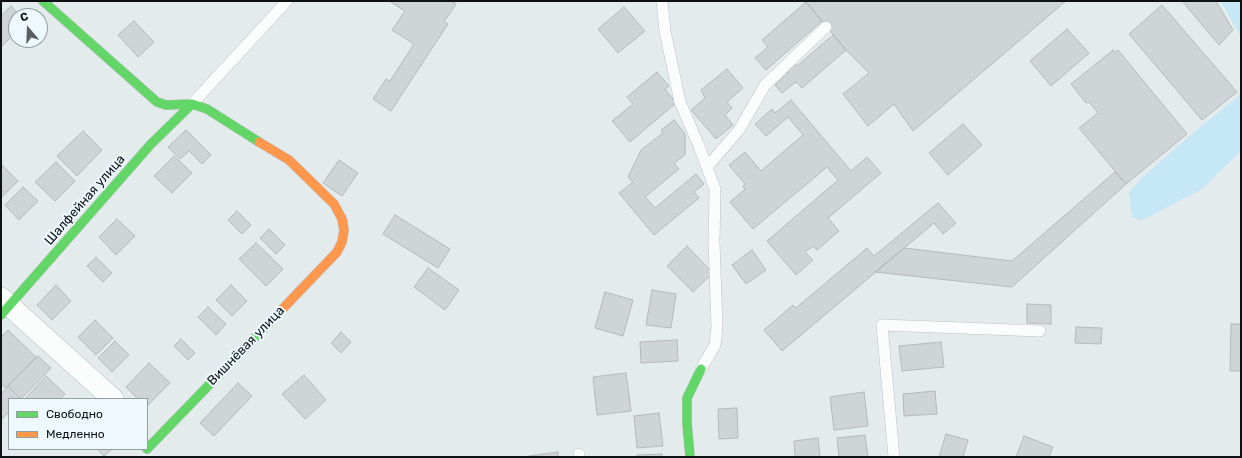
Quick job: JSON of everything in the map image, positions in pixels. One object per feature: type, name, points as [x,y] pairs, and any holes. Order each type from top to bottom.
[{"type":"street","points":[[43,1],[153,99],[166,105],[192,104]]},
{"type":"street","name":"Вишнёвая улица","points":[[149,441],[337,252],[342,242],[344,230],[342,219],[334,204],[289,160],[207,109],[192,104]]},
{"type":"street","name":"Шалфейная улица","points":[[4,307],[151,144],[192,104]]},
{"type":"street","points":[[4,307],[112,398]]},
{"type":"street","points":[[690,457],[687,423],[687,398],[701,369]]},
{"type":"lane","points":[[192,104],[288,1]]},
{"type":"lane","points":[[662,1],[664,31],[680,102],[715,189],[714,242],[717,327],[715,344],[701,369]]},
{"type":"lane","points":[[707,167],[739,130],[765,85],[826,27]]},
{"type":"lane","points":[[894,457],[882,325],[1040,331]]},
{"type":"shaded area","points":[[1220,1],[1241,1],[1241,36]]},
{"type":"shaded area","points":[[1241,94],[1241,151],[1202,189],[1141,221],[1132,217],[1129,192],[1145,175],[1193,133]]},
{"type":"building","points":[[389,1],[451,1],[456,4],[444,22],[448,24],[391,111],[373,99],[386,79],[390,81],[414,44],[392,30],[405,11]]},
{"type":"building","points":[[807,1],[1066,1],[913,131],[894,104],[868,126],[843,94],[869,73],[846,50],[806,2],[804,3]]},
{"type":"building","points":[[1182,1],[1216,1],[1233,30],[1219,45]]},
{"type":"building","points":[[806,2],[822,21],[766,70],[755,58],[768,47],[762,40]]},
{"type":"building","points":[[1162,5],[1237,92],[1202,120],[1129,34]]},
{"type":"building","points":[[624,7],[645,31],[618,53],[598,29]]},
{"type":"building","points":[[8,9],[8,40],[1,47],[1,16]]},
{"type":"building","points":[[134,21],[154,42],[138,57],[118,35]]},
{"type":"building","points":[[1067,29],[1089,53],[1051,86],[1030,61]]},
{"type":"building","points":[[833,35],[846,50],[802,88],[796,82],[782,93],[775,85],[788,73],[786,71],[795,64],[797,66]]},
{"type":"building","points":[[1113,50],[1115,53],[1118,50],[1187,134],[1126,184],[1079,128],[1098,113],[1089,102],[1086,103],[1071,84]]},
{"type":"building","points":[[727,69],[743,88],[727,102],[732,108],[725,115],[733,125],[716,139],[691,110],[705,98],[701,90]]},
{"type":"building","points":[[657,72],[669,86],[665,89],[676,103],[630,142],[612,121],[633,104],[627,97]]},
{"type":"building","points":[[791,100],[851,171],[867,157],[881,173],[828,218],[839,231],[817,250],[813,246],[805,252],[813,260],[796,275],[767,241],[838,180],[827,167],[753,229],[730,202],[745,189],[743,186],[745,184],[729,165],[745,152],[761,171],[803,135],[788,117],[766,136],[755,124],[772,109],[775,113]]},
{"type":"building","points":[[674,120],[685,134],[685,155],[674,163],[679,169],[645,197],[655,208],[696,174],[704,184],[694,192],[699,198],[654,235],[619,193],[633,182],[628,177],[641,150],[663,133],[661,130]]},
{"type":"building","points":[[963,124],[982,145],[948,175],[929,153]]},
{"type":"building","points":[[186,130],[211,155],[202,164],[189,151],[180,159],[168,147]]},
{"type":"building","points":[[83,131],[102,150],[77,176],[57,156]]},
{"type":"building","points":[[174,156],[192,173],[172,193],[154,176]]},
{"type":"building","points":[[339,160],[358,173],[342,196],[323,183]]},
{"type":"building","points":[[56,162],[75,181],[55,201],[35,182]]},
{"type":"building","points":[[1,164],[18,181],[1,198]]},
{"type":"building","points":[[1115,172],[1126,184],[1012,287],[875,272],[904,248],[1012,261]]},
{"type":"building","points":[[23,187],[38,201],[19,220],[5,205]]},
{"type":"building","points":[[938,203],[956,223],[943,234],[934,223],[782,351],[764,330],[793,305],[796,308],[867,248],[874,256]]},
{"type":"building","points":[[237,211],[251,225],[242,234],[228,220]]},
{"type":"building","points":[[395,215],[450,249],[438,268],[383,234]]},
{"type":"building","points":[[117,219],[135,236],[116,255],[99,237]]},
{"type":"building","points":[[269,229],[285,245],[276,254],[260,238]]},
{"type":"building","points":[[256,243],[283,269],[266,286],[239,259]]},
{"type":"building","points":[[687,246],[713,273],[693,292],[667,266]]},
{"type":"building","points":[[752,250],[766,270],[746,284],[732,265]]},
{"type":"building","points":[[96,257],[112,273],[103,282],[87,266]]},
{"type":"building","points":[[428,268],[459,290],[445,310],[414,287]]},
{"type":"building","points":[[56,285],[71,301],[52,320],[37,305]]},
{"type":"building","points":[[231,285],[247,301],[232,316],[216,300]]},
{"type":"building","points":[[652,290],[676,294],[671,328],[646,325]]},
{"type":"building","points":[[605,292],[633,300],[623,336],[595,328]]},
{"type":"building","points":[[1027,304],[1051,305],[1051,324],[1027,323]]},
{"type":"building","points":[[208,307],[226,324],[216,335],[198,317]]},
{"type":"building","points":[[95,320],[113,338],[96,355],[78,337]]},
{"type":"building","points":[[1231,324],[1241,324],[1241,371],[1230,371]]},
{"type":"building","points":[[1076,327],[1102,328],[1101,344],[1075,343]]},
{"type":"building","points":[[8,330],[36,357],[6,388],[1,384],[1,337]]},
{"type":"building","points":[[341,332],[351,342],[341,353],[331,343]]},
{"type":"building","points":[[181,339],[195,353],[188,360],[174,346]]},
{"type":"building","points":[[677,340],[678,361],[641,363],[640,342]]},
{"type":"building","points":[[115,341],[129,355],[112,372],[98,358]]},
{"type":"building","points":[[941,342],[944,367],[902,371],[899,346]]},
{"type":"building","points":[[38,356],[51,368],[22,398],[20,398],[8,386]]},
{"type":"building","points":[[149,363],[170,383],[148,405],[148,398],[137,398],[126,387]]},
{"type":"building","points":[[626,373],[631,411],[597,415],[593,377]]},
{"type":"building","points":[[304,375],[326,400],[305,419],[282,394]]},
{"type":"building","points":[[46,376],[65,394],[61,398],[26,398]]},
{"type":"building","points":[[238,383],[252,396],[214,436],[200,423]]},
{"type":"building","points":[[8,386],[20,398],[8,398],[8,413],[1,420],[1,394]]},
{"type":"building","points":[[935,391],[937,414],[904,416],[903,394]]},
{"type":"building","points":[[864,392],[868,426],[834,430],[830,397]]},
{"type":"building","points":[[737,408],[738,438],[719,439],[718,409]]},
{"type":"building","points":[[659,413],[663,446],[637,448],[634,416]]},
{"type":"building","points":[[946,434],[968,440],[963,457],[939,457]]},
{"type":"building","points":[[865,435],[868,457],[839,457],[837,438]]},
{"type":"building","points":[[1024,436],[1053,447],[1049,457],[1016,457]]},
{"type":"building","points":[[818,438],[820,457],[795,457],[794,441]]},
{"type":"building","points":[[98,450],[111,450],[104,456]]},
{"type":"building","points":[[558,452],[558,457],[529,457],[529,456]]},
{"type":"building","points":[[662,454],[662,457],[637,457],[637,455]]},
{"type":"traffic: fast","points":[[43,1],[157,102],[166,105],[192,104],[207,109],[259,142]]},
{"type":"traffic: fast","points":[[1,315],[151,144],[192,104]]},
{"type":"traffic: fast","points":[[148,448],[269,323]]},
{"type":"traffic: fast","points":[[690,457],[687,423],[687,398],[701,369]]},
{"type":"traffic: slow","points":[[259,142],[289,160],[334,204],[342,219],[344,230],[342,242],[337,252],[269,323]]}]
